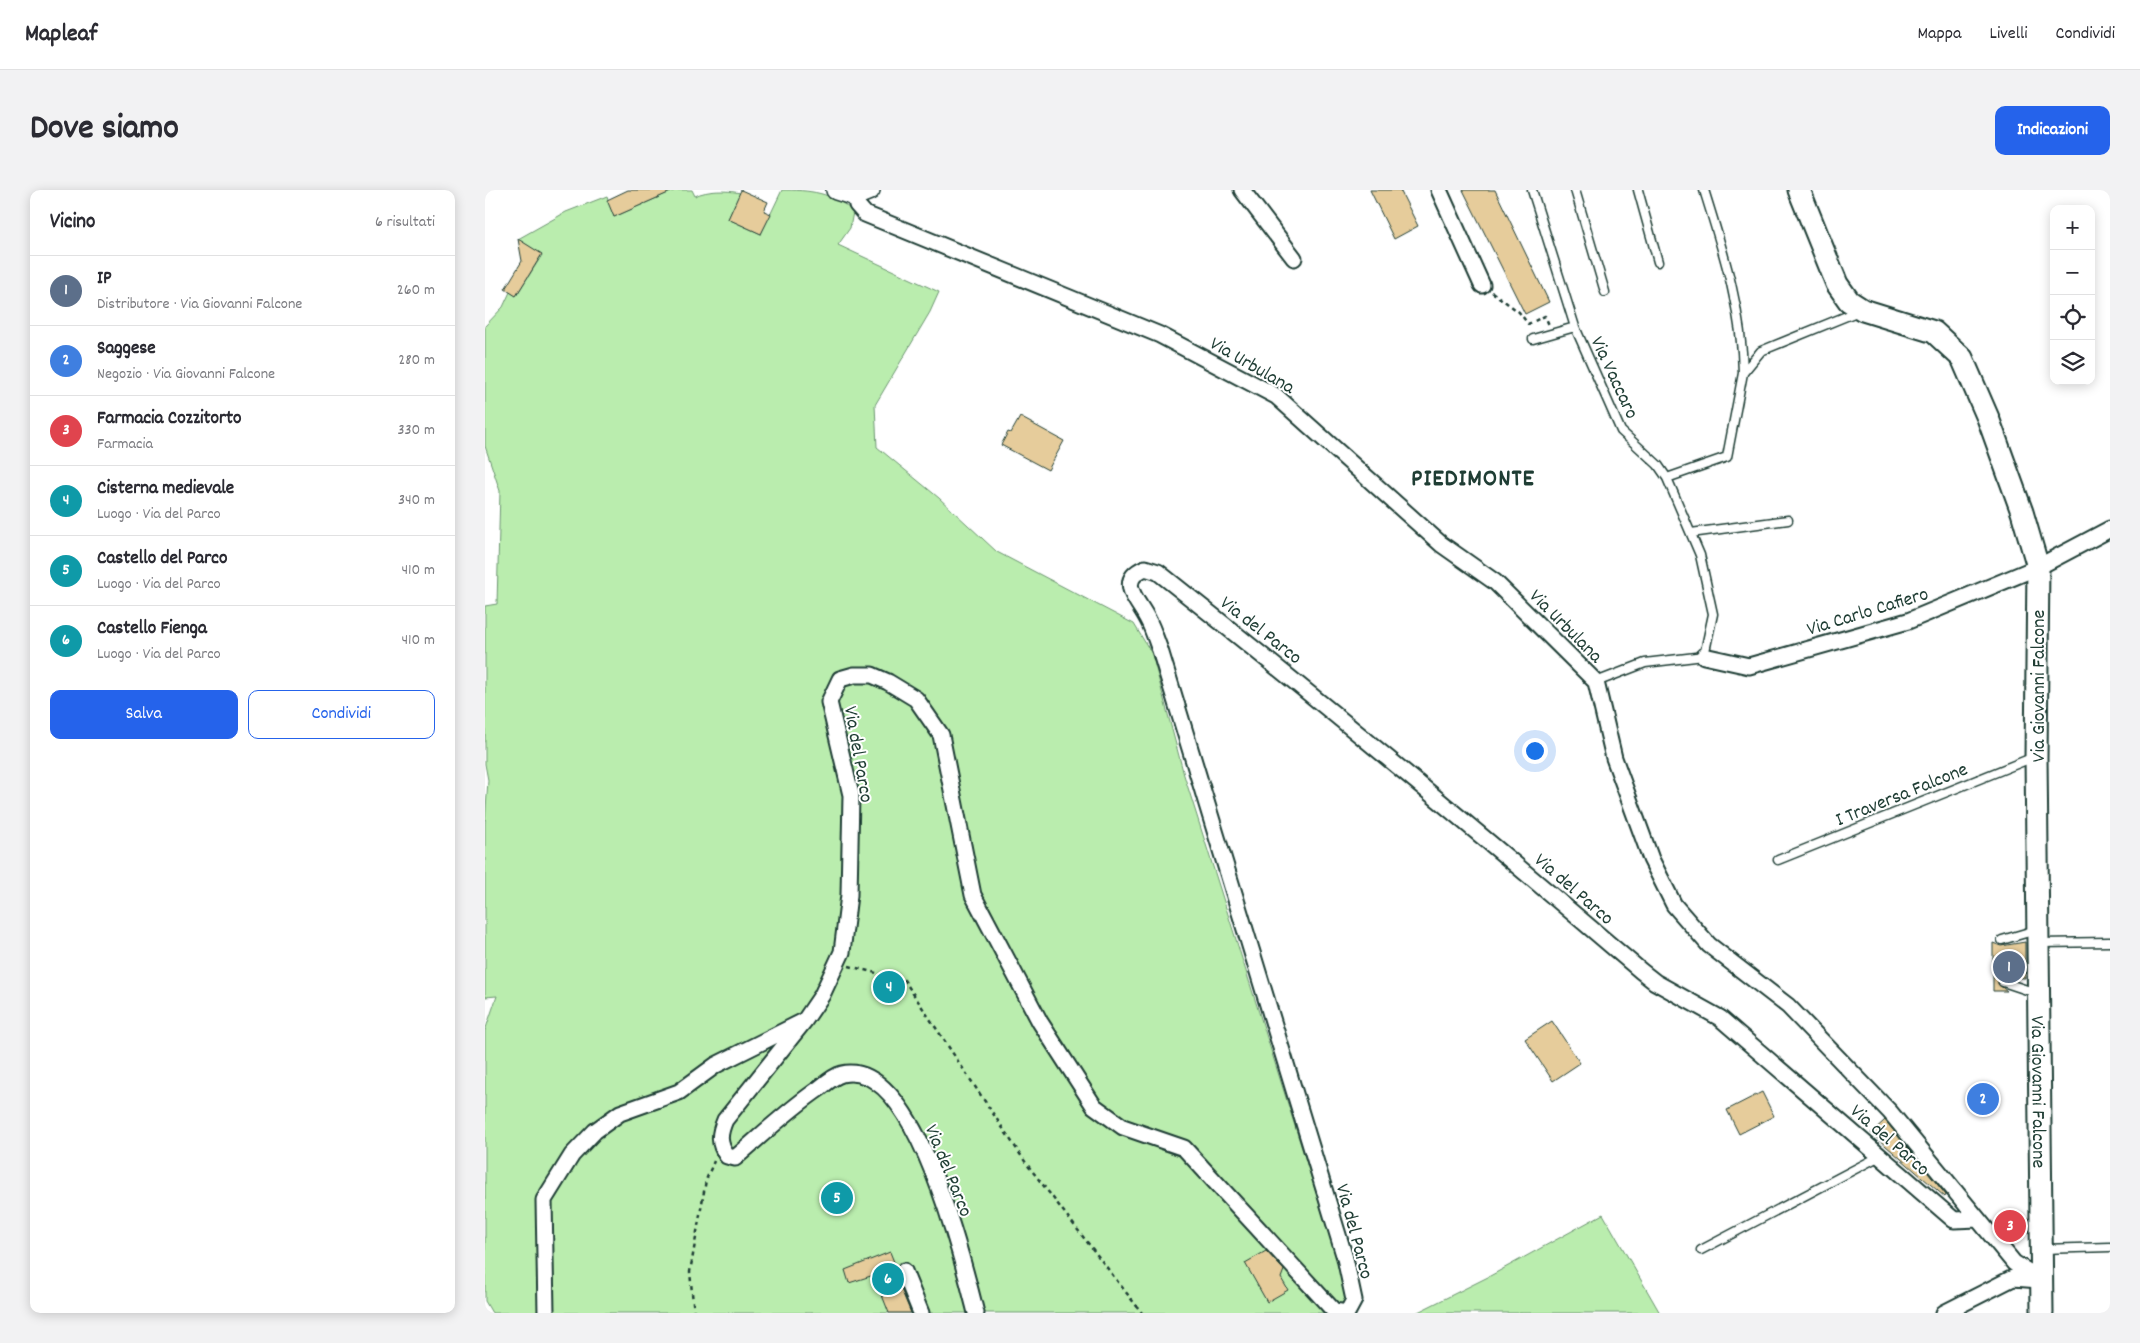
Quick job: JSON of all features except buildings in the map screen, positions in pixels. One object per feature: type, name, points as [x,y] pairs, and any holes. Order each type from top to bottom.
[{"type":"main road","name":"Via Giovanni Falcone","points":[[1799,190],[1837,284],[1849,300],[1863,310],[1934,332],[1962,358],[1988,418],[2022,512],[2038,567],[2036,757],[2040,994],[2037,1116],[2042,1249],[2042,1313]]},
{"type":"street","points":[[836,190],[862,193]]},
{"type":"street","points":[[1243,190],[1294,258]]},
{"type":"street","points":[[1439,190],[1482,285]]},
{"type":"street","name":"Via Urbulana","points":[[862,193],[857,205],[865,214],[1160,335],[1276,396],[1441,544],[1495,582],[1596,682]]},
{"type":"street","name":"Via Carlo Cafiero","points":[[1704,656],[1749,666],[1908,621],[2038,567],[2110,529]]},
{"type":"street","name":"Via del Parco","points":[[976,1313],[960,1251],[936,1178],[923,1148],[905,1115],[884,1088],[869,1078],[859,1073],[839,1075],[793,1106],[735,1158],[727,1156],[720,1146],[720,1133],[725,1120],[805,1020],[822,995],[842,952],[849,895],[851,794],[829,702],[840,679],[854,675],[872,675],[888,682],[916,699],[941,735],[973,895],[1039,1022],[1094,1106],[1123,1127],[1184,1148],[1335,1312],[1347,1313],[1354,1300],[1345,1258],[1160,650],[1148,619],[1132,594],[1130,584],[1135,572],[1145,568],[1158,572],[1306,690],[1502,852],[1655,982],[1721,1018],[1954,1220],[1978,1219]]},
{"type":"street","points":[[1596,682],[1614,758],[1651,858],[1675,905],[1709,945],[1788,1006],[1877,1097],[2015,1264],[2042,1280]]},
{"type":"street","points":[[546,1313],[544,1200],[572,1155],[595,1130],[621,1113],[679,1092],[716,1065],[805,1020]]},
{"type":"street","points":[[904,1271],[921,1313]]},
{"type":"street","points":[[1944,1313],[2013,1278],[2042,1280]]},
{"type":"lane","points":[[1532,190],[1575,327]]},
{"type":"lane","points":[[1575,190],[1605,292]]},
{"type":"lane","points":[[1638,190],[1658,262]]},
{"type":"lane","points":[[1596,682],[1645,663],[1704,656],[1713,614],[1700,555],[1667,478],[1727,457],[1743,373],[1738,309],[1731,277],[1704,190]]},
{"type":"lane","points":[[1743,373],[1761,352],[1863,310]]},
{"type":"lane","name":"Via Vaccaro","points":[[1533,339],[1575,327],[1621,431],[1667,478]]},
{"type":"lane","points":[[1691,533],[1788,520]]},
{"type":"lane","name":"I Traversa Falcone","points":[[1777,860],[2036,757]]},
{"type":"lane","points":[[2002,940],[2040,936],[2110,942]]},
{"type":"lane","points":[[2003,982],[2040,994]]},
{"type":"lane","points":[[1701,1250],[1880,1156]]},
{"type":"lane","points":[[2042,1249],[2110,1247]]},
{"type":"path","points":[[1482,285],[1519,312],[1527,324],[1545,316],[1553,333]]},
{"type":"path","points":[[837,962],[903,980],[1026,1163],[1142,1313]]},
{"type":"path","points":[[694,1313],[690,1272],[696,1231],[706,1180],[720,1146]]},
{"type":"green space","points":[[675,190],[692,190],[695,196],[717,191],[740,193],[728,219],[761,234],[782,190],[811,192],[829,196],[846,205],[853,212],[850,228],[838,245],[939,292],[930,312],[875,405],[877,447],[939,498],[997,552],[1134,624],[1152,654],[1184,775],[1354,1313],[492,1313],[485,1301],[485,1031],[497,996],[485,997],[485,824],[488,780],[485,764],[485,606],[497,604],[500,491],[485,446],[485,326],[503,307],[510,292],[516,296],[542,255],[518,239],[566,212],[607,196],[614,217]]},
{"type":"green space","points":[[1603,1214],[1660,1313],[1416,1313],[1490,1276]]},
{"type":"place","name":"IP","points":[[2009,967]]},
{"type":"place","name":"Cisterna medievale","points":[[889,987]]},
{"type":"place","name":"Saggese","points":[[1983,1099]]},
{"type":"place","name":"Castello del Parco","points":[[837,1198]]},
{"type":"place","name":"Farmacia Cozzitorto","points":[[2010,1226]]},
{"type":"place","name":"Castello Fienga","points":[[888,1279]]},
{"type":"district","name":"PIEDIMONTE","points":[[1473,476]]}]
